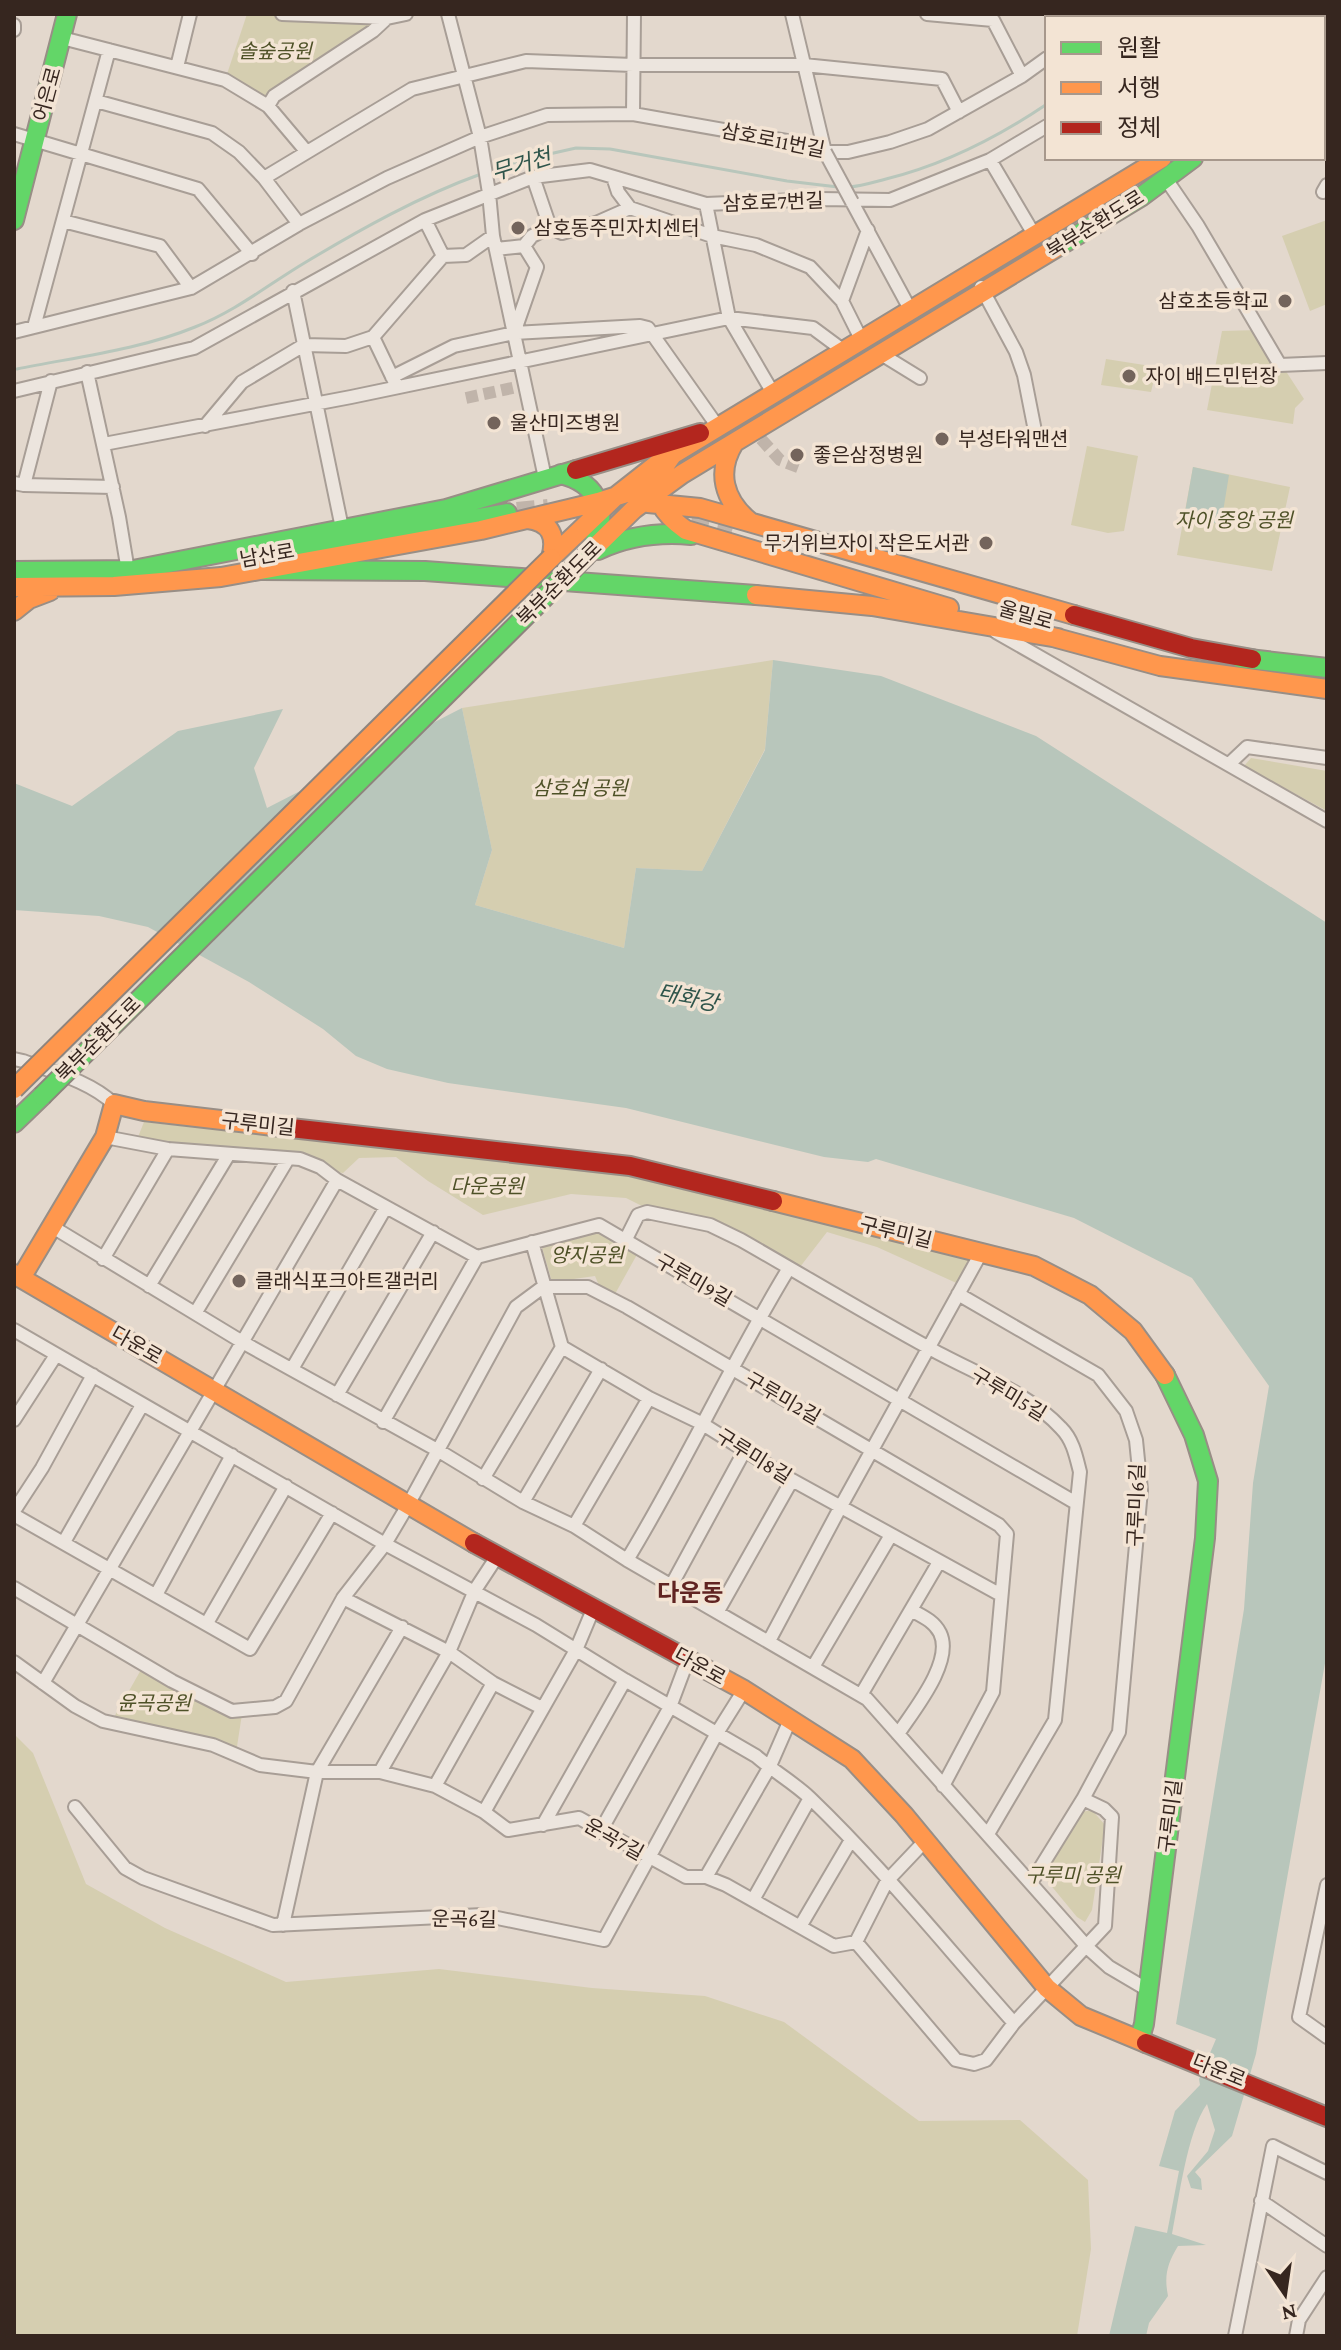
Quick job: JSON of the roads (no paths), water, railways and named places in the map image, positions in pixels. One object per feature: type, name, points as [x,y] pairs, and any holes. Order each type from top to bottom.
[{"type":"main road","name":"어은로","points":[[14,220],[67,14]]},
{"type":"main road","name":"북부순환도로","points":[[14,1089],[551,558],[637,478],[1159,160]]},
{"type":"main road","name":"북부순환도로","points":[[14,1123],[586,556],[654,495],[734,443],[758,435],[881,354],[1166,179],[1190,160]]},
{"type":"main road","points":[[128,571],[446,509],[718,427]]},
{"type":"main road","points":[[734,443],[725,459],[724,486],[734,507],[752,523]]},
{"type":"main road","points":[[674,453],[664,466],[654,495],[665,515],[699,535],[1058,638]]},
{"type":"main road","points":[[551,476],[569,475],[584,482],[604,507],[598,537],[586,556]]},
{"type":"main road","points":[[604,507],[654,495]]},
{"type":"main road","points":[[262,570],[523,515],[604,507],[654,495],[1191,648],[1252,659]]},
{"type":"main road","points":[[523,515],[547,524],[552,531],[554,544],[551,558]]},
{"type":"main road","name":"남산로","points":[[14,571],[128,571],[227,562],[523,515]]},
{"type":"main road","name":"울밀로","points":[[732,531],[1063,625],[1150,645],[1327,668]]},
{"type":"main road","points":[[586,556],[614,542],[644,535],[699,535]]},
{"type":"main road","points":[[262,570],[425,571],[717,592],[872,606],[1058,638]]},
{"type":"main road","name":"남산로","points":[[14,587],[147,585],[262,570]]},
{"type":"main road","points":[[14,611],[40,594],[64,587]]},
{"type":"main road","name":"울밀로","points":[[1058,638],[1160,666],[1327,689]]},
{"type":"main road","points":[[16,1280],[105,1137],[114,1104]]},
{"type":"main road","name":"구루미길","points":[[114,1104],[144,1111],[630,1166],[1034,1266],[1090,1295],[1133,1331],[1166,1376],[1194,1435],[1208,1481],[1205,1538],[1140,2038]]},
{"type":"main road","name":"다운로","points":[[16,1280],[215,1389],[408,1505],[744,1690],[852,1759],[904,1815],[1047,1988],[1081,2016],[1327,2117]]},
{"type":"street","points":[[177,67],[190,14]]},
{"type":"street","points":[[282,14],[387,18],[406,14]]},
{"type":"street","points":[[448,14],[480,137],[494,242],[521,362],[521,386],[551,476]]},
{"type":"street","points":[[633,114],[634,14]]},
{"type":"street","points":[[792,14],[825,152],[911,311]]},
{"type":"street","points":[[927,14],[994,17],[1022,76]]},
{"type":"street","points":[[268,106],[274,96],[373,31],[387,18]]},
{"type":"street","points":[[62,38],[225,80],[268,106],[306,151]]},
{"type":"street","points":[[34,327],[109,50]]},
{"type":"street","name":"삼호로11번길","points":[[14,332],[191,288],[299,224],[387,178],[480,137],[547,115],[633,114],[798,143],[825,152],[848,152],[928,129],[1022,76],[1045,59]]},
{"type":"street","points":[[264,178],[412,89],[526,61],[633,65],[804,65],[942,79],[959,112]]},
{"type":"street","points":[[96,101],[212,133],[239,152],[264,178],[299,224]]},
{"type":"street","name":"삼호로7번길","points":[[14,391],[194,348],[425,220],[533,177],[590,170],[706,204],[819,199],[890,200],[990,160],[1045,127]]},
{"type":"street","points":[[14,134],[198,189],[252,254]]},
{"type":"street","points":[[990,160],[1035,236]]},
{"type":"street","points":[[533,177],[550,227],[562,233],[630,208]]},
{"type":"street","points":[[613,177],[618,192],[630,208],[712,236],[756,245],[810,267],[842,301],[862,341]]},
{"type":"street","points":[[1166,179],[1198,226],[1280,365],[1327,363]]},
{"type":"street","points":[[706,204],[729,318],[773,393]]},
{"type":"street","points":[[425,220],[443,256]]},
{"type":"street","points":[[63,221],[160,246],[191,288]]},
{"type":"street","points":[[524,246],[532,236],[550,227]]},
{"type":"street","points":[[842,301],[868,230]]},
{"type":"street","points":[[205,426],[242,382],[304,345],[346,346],[373,337],[443,256],[466,255],[494,242],[524,246]]},
{"type":"street","points":[[514,333],[537,267],[524,246]]},
{"type":"street","points":[[974,273],[1016,352],[1024,375],[1036,436]]},
{"type":"street","points":[[293,291],[342,528]]},
{"type":"street","points":[[104,444],[315,404],[395,382],[521,362],[729,318],[813,328],[844,351]]},
{"type":"street","points":[[395,382],[454,346],[514,333],[640,326],[648,328],[653,334],[718,427]]},
{"type":"street","points":[[373,337],[395,382]]},
{"type":"street","points":[[881,354],[920,378]]},
{"type":"street","points":[[87,372],[128,571]]},
{"type":"street","points":[[51,381],[19,484],[113,487]]},
{"type":"street","points":[[983,625],[1327,821]]},
{"type":"street","points":[[1229,764],[1247,747],[1327,758]]},
{"type":"street","points":[[14,1059],[78,1082],[114,1104]]},
{"type":"street","points":[[105,1137],[168,1149],[300,1159],[320,1167],[337,1180],[477,1257],[383,1422]]},
{"type":"street","points":[[103,1259],[168,1149]]},
{"type":"street","points":[[149,1286],[229,1154]]},
{"type":"street","points":[[196,1312],[288,1159]]},
{"type":"street","points":[[43,1683],[337,1180]]},
{"type":"street","points":[[292,1369],[386,1207]]},
{"type":"street","name":"구루미5길","points":[[626,1239],[638,1215],[647,1212],[710,1225],[1017,1395],[1046,1414],[1063,1430],[1075,1448],[1080,1472],[1055,1720],[988,1834]]},
{"type":"street","name":"구루미9길","points":[[477,1257],[599,1225],[1076,1503]]},
{"type":"street","points":[[51,1226],[244,1343],[439,1451],[523,1502],[574,1526],[671,1586],[861,1695],[1085,1945],[1109,1967],[1148,1990]]},
{"type":"street","points":[[337,1395],[433,1232]]},
{"type":"street","points":[[483,1479],[562,1347],[532,1242]]},
{"type":"street","points":[[769,1641],[981,1253]]},
{"type":"street","points":[[627,1560],[667,1493],[758,1317],[789,1268]]},
{"type":"street","points":[[14,1588],[172,1681],[232,1711],[275,1707],[286,1701],[343,1598],[385,1544],[408,1505],[516,1307],[543,1287]]},
{"type":"street","name":"구루미2길","points":[[543,1287],[588,1287],[999,1525],[1007,1534],[993,1692],[943,1786]]},
{"type":"street","name":"구루미6길","points":[[958,1294],[1098,1375],[1126,1411],[1136,1440],[1141,1490],[1119,1732],[1083,1799],[1031,1883]]},
{"type":"street","points":[[14,1330],[385,1544],[475,1590],[756,1756],[790,1780],[851,1840],[1014,2023]]},
{"type":"street","name":"구루미8길","points":[[562,1347],[649,1398],[701,1423],[792,1480],[1001,1595]]},
{"type":"street","points":[[14,1420],[56,1355]]},
{"type":"street","points":[[523,1502],[601,1369]]},
{"type":"street","points":[[93,1375],[14,1513],[110,1569],[250,1649],[332,1513]]},
{"type":"street","points":[[574,1526],[649,1398]]},
{"type":"street","points":[[64,1542],[142,1405]]},
{"type":"street","points":[[671,1586],[745,1450]]},
{"type":"street","points":[[156,1595],[232,1455]]},
{"type":"street","points":[[718,1611],[792,1480]]},
{"type":"street","points":[[207,1623],[286,1486]]},
{"type":"street","points":[[813,1667],[891,1535]]},
{"type":"street","points":[[380,1772],[449,1652],[475,1590],[498,1555]]},
{"type":"street","points":[[861,1695],[939,1562]]},
{"type":"street","points":[[343,1598],[449,1652],[493,1683],[542,1708]]},
{"type":"street","points":[[484,1812],[576,1650],[594,1607]]},
{"type":"street","points":[[898,1734],[934,1679],[943,1642],[932,1622],[911,1610]]},
{"type":"street","points":[[283,1925],[317,1772],[402,1627]]},
{"type":"street","points":[[600,1832],[670,1707],[688,1659]]},
{"type":"street","name":"운곡7길","points":[[14,1662],[103,1721],[213,1745],[260,1765],[317,1772],[380,1772],[435,1786],[484,1812],[508,1830],[579,1818],[686,1877],[706,1877],[753,1900],[834,1946],[856,1942]]},
{"type":"street","points":[[543,1825],[625,1680]]},
{"type":"street","points":[[435,1786],[493,1683]]},
{"type":"street","name":"운곡6길","points":[[75,1807],[125,1868],[163,1886],[273,1925],[483,1915],[604,1940],[717,1733],[744,1690]]},
{"type":"street","points":[[706,1877],[769,1768],[790,1720]]},
{"type":"street","points":[[753,1900],[810,1798]]},
{"type":"street","points":[[924,1842],[887,1881],[856,1942],[956,2060],[974,2064],[986,2060],[1014,2023],[1105,1926],[1112,1817],[1104,1809],[1083,1799]]},
{"type":"street","points":[[801,1925],[851,1840]]},
{"type":"street","points":[[1327,1885],[1299,2017],[1327,2037]]},
{"type":"street","points":[[1235,2336],[1273,2146],[1327,2173]]},
{"type":"street","points":[[1261,2201],[1327,2246]]},
{"type":"street","points":[[1296,2336],[1299,2320],[1327,2277]]},
{"type":"water","points":[[1193,467],[1229,475],[1221,524],[1184,518]]},
{"type":"water","name":"태화강","points":[[773,660],[881,676],[1036,736],[1327,923],[1327,1652],[1256,2054],[1232,2136],[1195,2172],[1201,2179],[1202,2190],[1191,2188],[1187,2176],[1208,2151],[1215,2130],[1207,2104],[1194,2131],[1185,2166],[1172,2234],[1206,2245],[1178,2246],[1167,2270],[1168,2296],[1149,2323],[1146,2336],[1109,2336],[1135,2226],[1167,2233],[1179,2171],[1159,2166],[1175,2111],[1200,2085],[1199,2079],[1216,2039],[1176,2024],[1244,1609],[1253,1483],[1269,1386],[1192,1278],[1074,1218],[876,1159],[868,1162],[824,1157],[626,1108],[448,1083],[387,1069],[356,1056],[323,1029],[249,982],[148,927],[99,916],[14,910],[14,783],[72,806],[178,731],[283,709],[254,768],[267,808],[462,708],[492,850],[475,905],[624,948],[636,868],[702,871],[765,750]]},
{"type":"waterway","name":"무거천","points":[[849,187],[907,173],[949,158],[990,139],[1045,105]]},
{"type":"waterway","name":"무거천","points":[[488,172],[518,161],[576,148],[610,149],[787,181],[838,187]]},
{"type":"waterway","name":"무거천","points":[[17,369],[130,347],[210,321],[369,225],[481,174]]},
{"type":"tunnel","points":[[466,398],[517,387]]},
{"type":"tunnel","points":[[761,439],[780,460],[803,469]]},
{"type":"tunnel","points":[[517,511],[548,508]]},
{"type":"tunnel","points":[[665,514],[732,531]]},
{"type":"place","name":"삼호동주민자치센터","points":[[518,228]]},
{"type":"place","name":"삼호초등학교","points":[[1285,301]]},
{"type":"place","name":"자이 배드민턴장","points":[[1129,376]]},
{"type":"place","name":"울산미즈병원","points":[[494,423]]},
{"type":"place","name":"부성타워맨션","points":[[942,439]]},
{"type":"place","name":"좋은삼정병원","points":[[797,455]]},
{"type":"place","name":"무거위브자이 작은도서관","points":[[986,543]]},
{"type":"place","name":"클래식포크아트갤러리","points":[[239,1281]]},
{"type":"district","name":"다운동","points":[[690,1593]]},
{"type":"park label","name":"솔숲공원","points":[[275,51]]},
{"type":"park label","name":"자이 중앙 공원","points":[[1234,520]]},
{"type":"park label","name":"삼호섬 공원","points":[[580,788]]},
{"type":"park label","name":"다운공원","points":[[487,1186]]},
{"type":"park label","name":"양지공원","points":[[587,1255]]},
{"type":"park label","name":"윤곡공원","points":[[154,1703]]},
{"type":"park label","name":"구루미 공원","points":[[1073,1875]]}]
